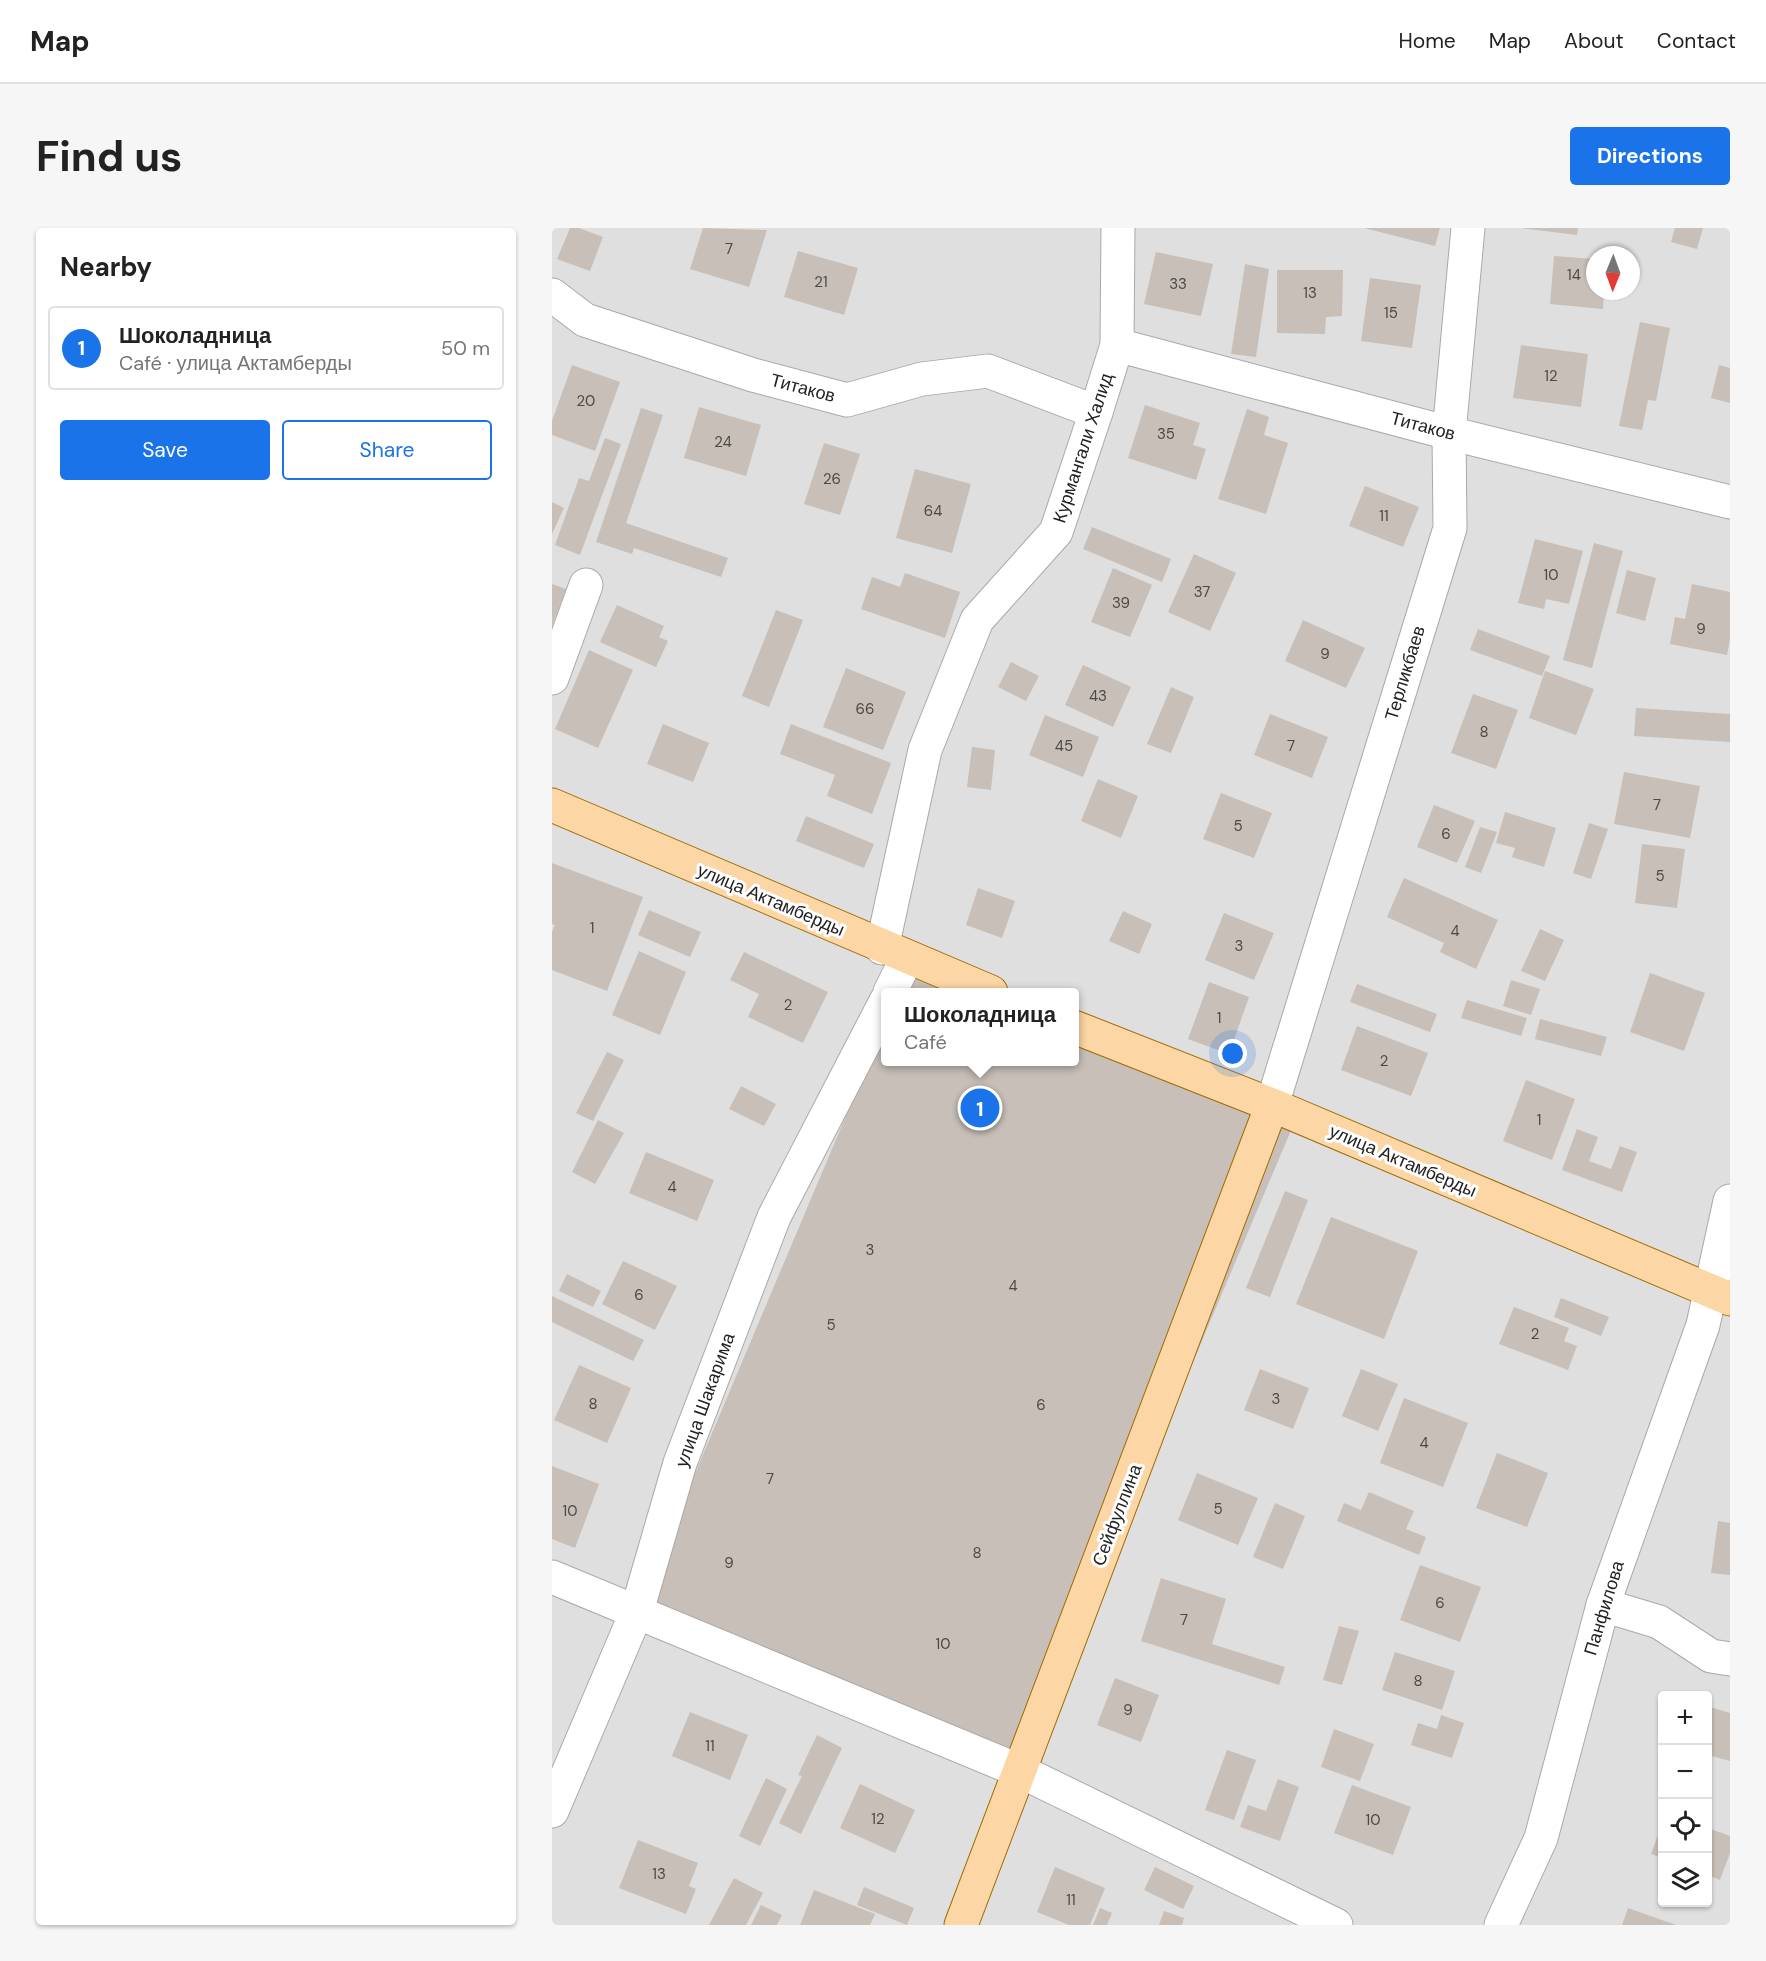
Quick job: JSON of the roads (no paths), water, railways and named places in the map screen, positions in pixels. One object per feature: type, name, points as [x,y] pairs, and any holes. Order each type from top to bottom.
[{"type":"main road","name":"улица Актамберды","points":[[552,805],[979,988]]},
{"type":"main road","name":"улица Актамберды","points":[[1079,1029],[1272,1105],[1721,1295]]},
{"type":"main road","name":"Сейфуллина","points":[[961,1925],[1272,1105]]},
{"type":"street","name":"Курмангали Халид","points":[[895,953],[929,739],[977,620],[1056,532],[1117,345],[1118,228]]},
{"type":"street","name":"Терликбаев","points":[[1272,1105],[1450,528],[1449,433],[1468,228]]},
{"type":"street","name":"Титаков","points":[[552,295],[585,320],[753,375],[848,400],[922,379],[988,371],[1096,412]]},
{"type":"street","name":"Титаков","points":[[1117,345],[1449,433],[1730,502]]},
{"type":"street","points":[[552,678],[586,585]]},
{"type":"street","points":[[891,988],[895,953]]},
{"type":"street","name":"улица Шакарима","points":[[552,1811],[637,1611],[680,1462],[774,1217],[881,1008]]},
{"type":"street","name":"Панфилова","points":[[1501,1925],[1542,1838],[1603,1605],[1699,1336],[1721,1295],[1730,1201]]},
{"type":"street","points":[[552,1577],[1020,1772],[1336,1925]]},
{"type":"street","points":[[1603,1605],[1659,1622],[1711,1656],[1730,1659]]},
{"type":"place","name":"Шоколадница","points":[[980,1108]]}]
